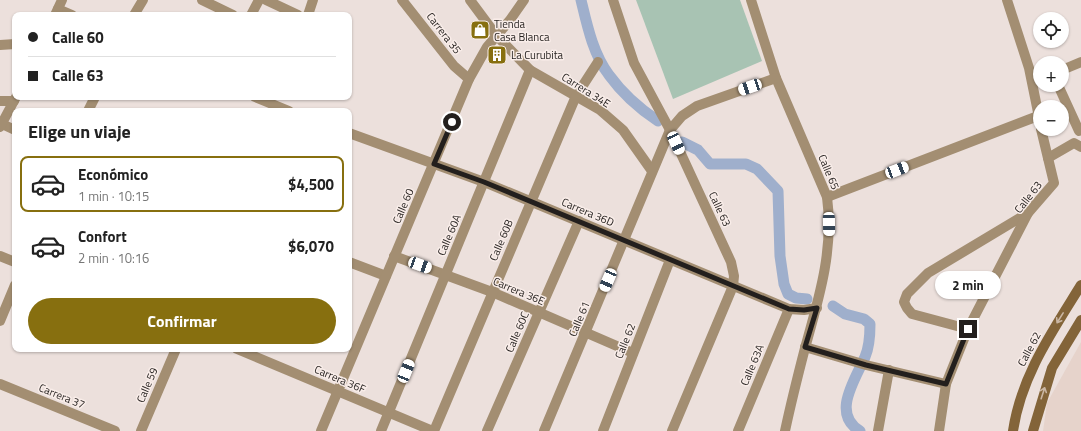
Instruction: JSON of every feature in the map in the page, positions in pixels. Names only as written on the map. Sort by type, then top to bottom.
[{"type":"main road","name":"Calle 62","points":[[1013,431],[1016,409],[1035,361],[1081,285]]},
{"type":"main road","points":[[1033,431],[1042,396],[1052,368],[1081,320]]},
{"type":"street","points":[[136,12],[143,0]]},
{"type":"street","points":[[202,0],[228,12]]},
{"type":"street","points":[[253,12],[259,0]]},
{"type":"street","points":[[266,0],[292,12]]},
{"type":"street","points":[[309,12],[313,0]]},
{"type":"street","name":"Carrera 35","points":[[402,0],[454,66],[469,79]]},
{"type":"street","name":"Carrera 34E","points":[[470,0],[496,35],[530,70],[600,110],[623,130],[652,171]]},
{"type":"street","name":"Calle 60","points":[[321,431],[477,62],[524,0]]},
{"type":"street","name":"Calle 63","points":[[613,0],[634,63],[670,130],[731,262],[733,286],[672,431]]},
{"type":"street","name":"Calle 65","points":[[751,0],[776,78],[827,197],[829,215],[828,246],[817,308],[805,347],[786,431]]},
{"type":"street","points":[[1008,0],[1029,68],[1035,100]]},
{"type":"street","points":[[0,45],[12,44]]},
{"type":"street","name":"Calle 60B","points":[[433,431],[576,96],[598,62]]},
{"type":"street","points":[[1069,67],[1081,62]]},
{"type":"street","name":"Calle 60A","points":[[381,431],[530,70]]},
{"type":"street","points":[[652,171],[670,130],[682,116],[697,106],[776,78]]},
{"type":"street","points":[[1061,92],[1079,131]]},
{"type":"street","points":[[0,101],[12,99]]},
{"type":"street","points":[[12,129],[1,125],[14,100]]},
{"type":"street","points":[[263,100],[276,105]]},
{"type":"street","points":[[827,197],[1033,122]]},
{"type":"street","name":"Carrera 36D","points":[[352,134],[484,182],[789,309],[804,310],[817,308]]},
{"type":"street","name":"Calle 63","points":[[939,431],[946,384],[968,329],[1028,213],[1054,183],[1043,136]]},
{"type":"street","points":[[1048,158],[1074,143],[1081,147]]},
{"type":"street","name":"Calle 61","points":[[544,431],[625,241],[652,171]]},
{"type":"street","points":[[968,329],[912,314],[904,302],[907,294],[928,273],[1028,213]]},
{"type":"street","name":"Calle 60C","points":[[487,431],[579,221]]},
{"type":"street","points":[[0,256],[12,261]]},
{"type":"street","name":"Carrera 36E","points":[[394,256],[492,292],[633,352]]},
{"type":"street","name":"Calle 62","points":[[603,431],[670,260]]},
{"type":"street","points":[[352,263],[386,276]]},
{"type":"street","points":[[0,321],[12,292]]},
{"type":"street","name":"Calle 63A","points":[[738,431],[789,309]]},
{"type":"street","points":[[805,347],[861,364],[946,384]]},
{"type":"street","name":"Calle 59","points":[[141,431],[175,352]]},
{"type":"street","name":"Carrera 36F","points":[[244,352],[433,431]]},
{"type":"street","points":[[878,431],[889,370]]},
{"type":"street","name":"Carrera 37","points":[[0,384],[115,431]]},
{"type":"shaded area","points":[[1081,342],[1081,431],[1043,431],[1047,403]]},
{"type":"green space","points":[[636,0],[740,0],[762,61],[673,99]]},
{"type":"waterway","points":[[581,0],[591,39],[603,67],[625,94],[658,121]]},
{"type":"waterway","points":[[682,142],[698,150],[710,164],[746,164],[757,169],[778,191],[780,256],[784,284],[788,294],[796,298],[807,299]]},
{"type":"waterway","points":[[833,306],[845,314],[864,319],[870,324],[869,341],[866,353],[851,386],[846,406],[847,416],[851,424],[860,431]]},
{"type":"place","name":"Tienda Casa Blanca","points":[[480,30]]},
{"type":"place","name":"La Curubita","points":[[497,55]]},
{"type":"route","points":[[452,122],[434,164],[484,182],[789,309],[804,310],[817,308],[805,347],[866,365],[946,384],[968,329]]}]
